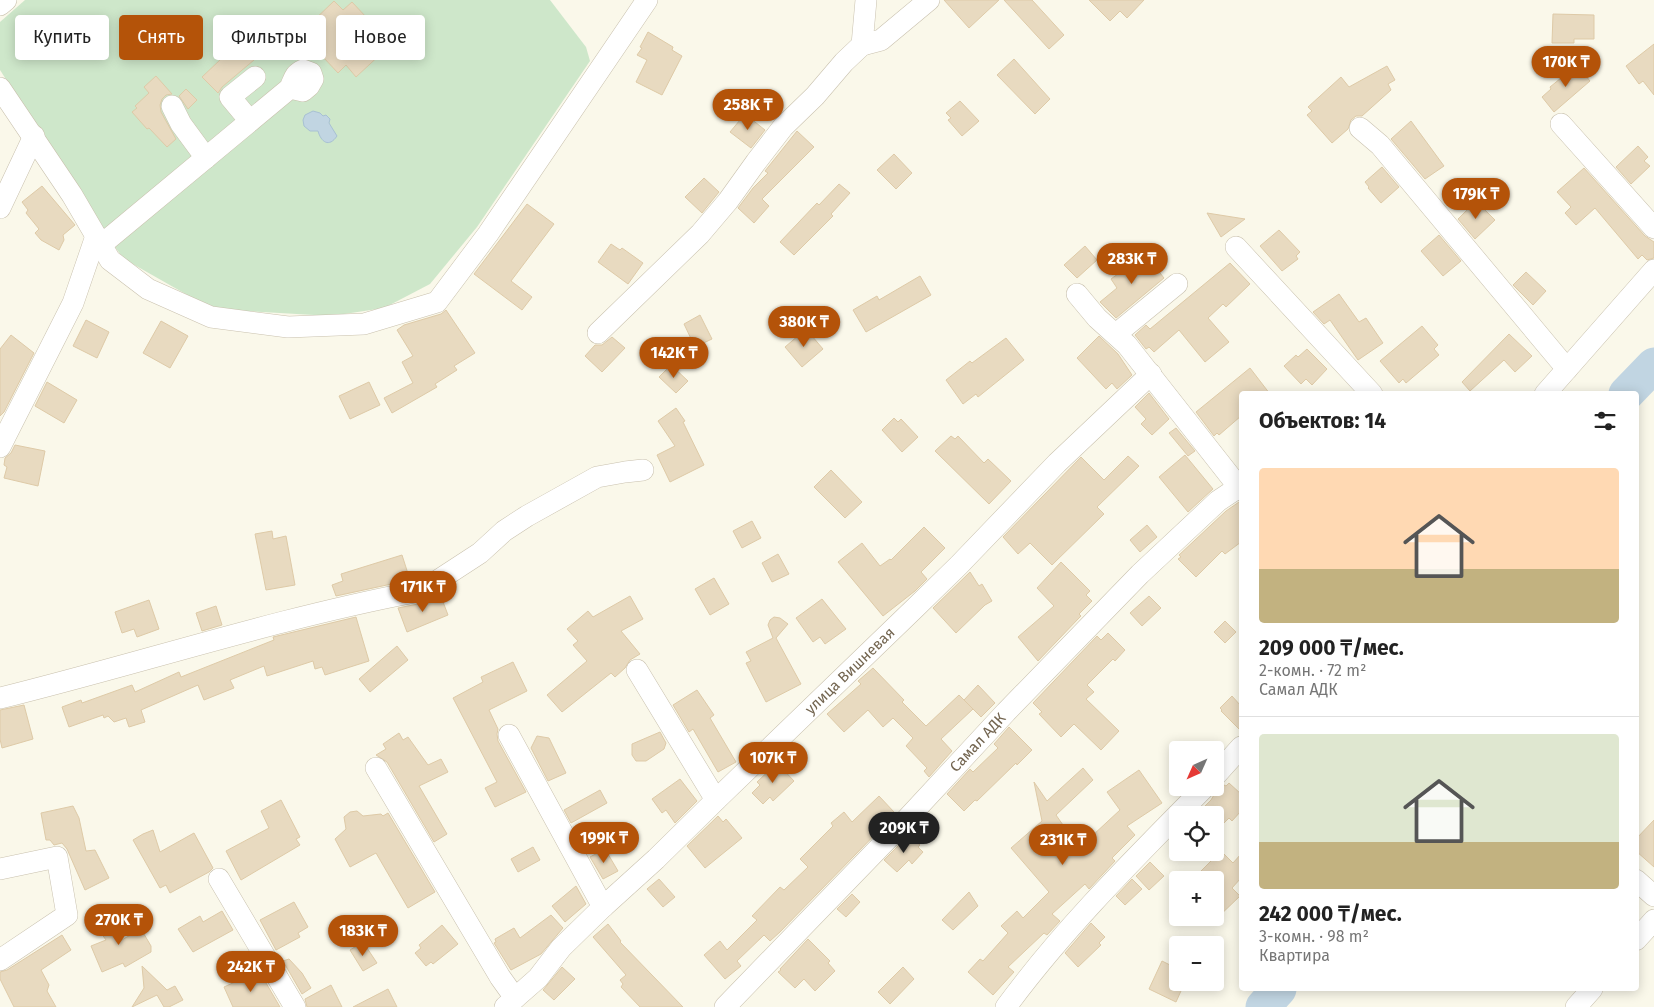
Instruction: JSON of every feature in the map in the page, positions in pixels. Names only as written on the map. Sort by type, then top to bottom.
[{"type":"street","points":[[0,5],[6,0]]},
{"type":"street","points":[[3,98],[34,136],[72,195],[110,260],[148,289],[211,317],[288,327],[364,324],[437,302],[488,234],[647,0]]},
{"type":"street","points":[[862,45],[866,0]]},
{"type":"street","points":[[598,333],[700,234],[728,201],[783,127],[815,96],[844,62],[862,45],[881,40],[929,0]]},
{"type":"street","points":[[250,121],[230,97],[255,77]]},
{"type":"street","points":[[0,447],[73,303],[99,241],[206,158],[290,88]]},
{"type":"street","points":[[172,106],[181,124],[206,158]]},
{"type":"street","points":[[1561,124],[1654,228]]},
{"type":"street","points":[[1360,128],[1380,145],[1567,369]]},
{"type":"street","points":[[0,208],[34,136]]},
{"type":"street","points":[[1236,247],[1369,391]]},
{"type":"street","points":[[1548,391],[1654,270]]},
{"type":"street","points":[[1116,334],[1177,284]]},
{"type":"street","points":[[1077,294],[1097,318],[1127,345],[1239,487]]},
{"type":"street","name":"улица Вишневая","points":[[510,1002],[538,978],[561,948],[656,859],[959,565],[1057,463],[1151,374]]},
{"type":"street","points":[[0,698],[106,671],[281,622],[414,592],[434,583],[480,552],[504,530],[598,477],[643,470]]},
{"type":"street","name":"Самал АДК","points":[[725,1007],[891,836],[1006,712],[1140,574],[1218,501],[1239,489]]},
{"type":"street","points":[[637,670],[716,800]]},
{"type":"street","points":[[509,735],[603,907]]},
{"type":"street","points":[[1224,766],[1239,749]]},
{"type":"street","points":[[376,768],[500,977],[510,1002]]},
{"type":"street","points":[[1006,1007],[1033,970],[1059,940],[1196,796]]},
{"type":"street","points":[[0,869],[57,857],[67,916],[0,960]]},
{"type":"street","points":[[219,879],[295,1007]]},
{"type":"street","points":[[1639,883],[1654,896]]},
{"type":"street","points":[[1639,937],[1654,920]]},
{"type":"street","points":[[1576,1007],[1590,991]]},
{"type":"green space","points":[[25,0],[550,0],[586,47],[590,61],[477,227],[430,284],[384,308],[331,316],[212,309],[124,259],[108,238],[0,70],[0,22]]},
{"type":"water","points":[[313,111],[323,116],[326,115],[330,119],[329,123],[337,136],[331,142],[323,141],[318,131],[310,131],[304,126],[303,120],[305,115]]},
{"type":"building","points":[[944,0],[999,0],[969,28]]},
{"type":"building","points":[[1004,0],[1032,0],[1064,35],[1049,49]]},
{"type":"building","points":[[1089,0],[1144,0],[1127,18],[1120,11],[1110,21]]},
{"type":"building","points":[[334,1],[343,10],[352,2],[364,15],[336,15],[336,60],[374,60],[356,77],[346,65],[338,73],[326,60],[326,15],[319,15]]},
{"type":"building","points":[[1553,14],[1594,15],[1594,39],[1574,39],[1574,43],[1552,43]]},
{"type":"building","points":[[648,32],[673,47],[672,50],[682,56],[662,95],[636,82],[647,60],[637,55]]},
{"type":"building","points":[[1654,44],[1654,95],[1643,81],[1639,84],[1626,66]]},
{"type":"building","points":[[1014,59],[1050,99],[1035,114],[997,75]]},
{"type":"building","points":[[220,60],[254,60],[222,87],[218,93],[202,77]]},
{"type":"building","points":[[1577,65],[1590,81],[1554,112],[1542,97],[1551,89],[1550,87]]},
{"type":"building","points":[[1387,66],[1395,80],[1388,84],[1391,90],[1362,116],[1356,116],[1351,120],[1348,129],[1332,143],[1307,115],[1312,111],[1308,107],[1341,77],[1349,87]]},
{"type":"building","points":[[156,76],[172,94],[166,95],[160,105],[161,112],[176,139],[167,147],[132,112],[137,108],[135,106],[149,93],[144,87]]},
{"type":"building","points":[[186,89],[197,100],[188,109],[179,96]]},
{"type":"building","points":[[960,101],[979,121],[962,136],[948,120],[951,118],[946,113]]},
{"type":"building","points":[[745,114],[765,130],[751,148],[730,132]]},
{"type":"building","points":[[1411,121],[1444,166],[1425,179],[1391,139]]},
{"type":"building","points":[[797,131],[814,147],[762,199],[769,206],[754,223],[738,208],[753,188],[768,173],[765,171]]},
{"type":"building","points":[[1638,146],[1648,157],[1644,161],[1650,166],[1631,184],[1616,167]]},
{"type":"building","points":[[894,154],[912,173],[896,189],[877,170]]},
{"type":"building","points":[[1382,167],[1399,187],[1381,203],[1365,182]]},
{"type":"building","points":[[1584,168],[1645,236],[1654,242],[1654,258],[1647,260],[1642,255],[1638,259],[1595,208],[1576,225],[1565,213],[1571,207],[1557,192]]},
{"type":"building","points":[[704,178],[719,192],[702,213],[685,197]]},
{"type":"building","points":[[839,184],[850,193],[831,214],[833,216],[794,255],[780,242],[817,203],[819,205]]},
{"type":"building","points":[[42,186],[75,225],[63,235],[64,240],[59,250],[41,240],[35,233],[39,229],[26,213],[28,210],[22,202]]},
{"type":"building","points":[[1476,201],[1495,220],[1475,239],[1458,219]]},
{"type":"building","points":[[527,204],[554,224],[511,281],[532,297],[522,310],[474,274]]},
{"type":"building","points":[[1207,213],[1245,219],[1221,237]]},
{"type":"building","points":[[1279,230],[1300,252],[1296,256],[1298,259],[1282,271],[1260,246]]},
{"type":"building","points":[[1439,235],[1461,261],[1443,276],[1421,251]]},
{"type":"building","points":[[611,244],[620,250],[622,248],[643,263],[628,284],[598,262]]},
{"type":"building","points":[[1085,246],[1097,260],[1077,278],[1064,265]]},
{"type":"building","points":[[1145,254],[1164,278],[1116,318],[1100,302],[1117,288],[1111,279]]},
{"type":"building","points":[[1230,263],[1250,284],[1226,307],[1223,304],[1208,318],[1229,342],[1205,362],[1179,330],[1154,352],[1149,347],[1146,349],[1135,335],[1146,325],[1150,329]]},
{"type":"building","points":[[1526,272],[1546,291],[1533,305],[1513,285]]},
{"type":"building","points":[[920,276],[931,295],[866,332],[853,310],[877,296],[879,300]]},
{"type":"building","points":[[1339,294],[1359,322],[1366,318],[1383,343],[1358,360],[1330,320],[1324,324],[1313,312]]},
{"type":"building","points":[[446,310],[475,353],[454,366],[457,370],[435,384],[437,387],[392,413],[384,398],[413,383],[402,362],[413,356],[397,330],[404,325],[441,314]]},
{"type":"building","points":[[700,315],[712,339],[695,347],[684,324]]},
{"type":"building","points":[[86,320],[109,332],[97,358],[73,346]]},
{"type":"building","points":[[161,321],[188,336],[170,368],[143,353]]},
{"type":"building","points":[[1422,326],[1438,345],[1434,349],[1439,355],[1406,383],[1403,379],[1399,383],[1380,361]]},
{"type":"building","points":[[806,329],[823,349],[802,367],[785,347]]},
{"type":"building","points":[[1509,334],[1532,356],[1515,372],[1504,360],[1470,391],[1462,382]]},
{"type":"building","points":[[11,335],[34,353],[4,412],[0,416],[0,349]]},
{"type":"building","points":[[1099,336],[1118,354],[1132,375],[1117,389],[1112,383],[1106,389],[1077,358]]},
{"type":"building","points":[[612,337],[625,348],[602,372],[585,356],[595,345],[602,345]]},
{"type":"building","points":[[1006,338],[1024,360],[978,397],[976,394],[963,404],[946,380],[970,361],[972,363]]},
{"type":"building","points":[[1307,349],[1327,369],[1312,385],[1306,379],[1301,384],[1284,366],[1296,355],[1298,357]]},
{"type":"building","points":[[671,365],[688,381],[676,393],[659,377]]},
{"type":"building","points":[[1250,368],[1268,391],[1239,391],[1239,418],[1219,435],[1217,433],[1214,436],[1196,412]]},
{"type":"building","points":[[47,382],[77,400],[64,423],[35,406]]},
{"type":"building","points":[[369,382],[380,405],[350,419],[339,396]]},
{"type":"building","points":[[1149,393],[1169,419],[1152,435],[1141,424],[1146,419],[1135,407]]},
{"type":"building","points":[[676,408],[685,421],[683,422],[704,465],[670,482],[657,455],[675,446],[658,421]]},
{"type":"building","points":[[894,418],[898,422],[901,419],[918,437],[902,452],[882,430]]},
{"type":"building","points":[[1176,428],[1195,451],[1188,456],[1169,433]]},
{"type":"building","points":[[951,436],[955,439],[958,436],[984,463],[988,459],[1011,481],[989,504],[935,451]]},
{"type":"building","points":[[15,445],[45,451],[38,486],[4,478],[7,467],[4,465],[5,458],[11,453]]},
{"type":"building","points":[[1185,455],[1213,489],[1188,512],[1159,477]]},
{"type":"building","points":[[1128,456],[1139,466],[1097,507],[1104,514],[1052,565],[1030,543],[1018,554],[1003,537],[1081,457],[1104,480]]},
{"type":"building","points":[[831,470],[862,502],[845,518],[814,487]]},
{"type":"building","points":[[1239,502],[1239,544],[1225,554],[1222,551],[1196,577],[1178,559],[1181,557],[1179,555],[1226,511]]},
{"type":"building","points":[[752,521],[761,538],[742,548],[733,531]]},
{"type":"building","points":[[1147,525],[1157,537],[1140,552],[1130,540]]},
{"type":"building","points":[[924,527],[945,548],[921,572],[927,579],[883,616],[838,562],[862,543],[880,566],[891,560]]},
{"type":"building","points":[[272,531],[273,539],[286,536],[295,585],[266,590],[255,534]]},
{"type":"building","points":[[778,554],[789,574],[772,582],[762,563]]},
{"type":"building","points":[[402,555],[410,580],[336,596],[332,585],[343,581],[341,574]]},
{"type":"building","points":[[1061,562],[1090,591],[1086,595],[1092,601],[1079,614],[1081,616],[1038,661],[1018,637],[1054,606],[1037,588]]},
{"type":"building","points":[[970,572],[979,586],[982,584],[992,601],[985,605],[956,633],[933,608]]},
{"type":"building","points":[[714,578],[729,604],[710,615],[695,589]]},
{"type":"building","points":[[440,594],[448,615],[407,632],[398,608],[418,604]]},
{"type":"building","points":[[630,596],[643,619],[621,631],[640,654],[630,660],[625,668],[615,677],[611,673],[562,712],[547,695],[587,661],[573,645],[578,641],[567,629],[588,611],[593,617]]},
{"type":"building","points":[[1149,596],[1161,608],[1142,626],[1130,613]]},
{"type":"building","points":[[822,599],[846,629],[825,644],[820,637],[813,642],[796,618]]},
{"type":"building","points":[[149,600],[159,629],[137,637],[134,629],[122,633],[115,612]]},
{"type":"building","points":[[216,606],[222,625],[202,631],[196,613]]},
{"type":"building","points":[[356,617],[369,661],[325,675],[322,667],[315,669],[313,661],[267,676],[264,666],[230,680],[234,688],[204,700],[198,685],[141,710],[145,722],[129,727],[126,718],[114,722],[108,716],[104,718],[103,715],[69,727],[62,707],[81,700],[82,703],[132,685],[135,692],[179,672],[181,677],[274,640],[273,637]]},
{"type":"building","points":[[774,617],[780,618],[788,624],[776,638],[801,684],[766,702],[746,663],[751,661],[746,652],[773,638],[768,625]]},
{"type":"building","points":[[1225,621],[1236,632],[1225,643],[1214,632]]},
{"type":"building","points":[[1108,633],[1125,650],[1115,661],[1113,659],[1087,685],[1094,692],[1086,699],[1119,731],[1101,750],[1074,724],[1061,737],[1039,714],[1042,712],[1033,703],[1097,636],[1101,640]]},
{"type":"building","points":[[397,646],[408,660],[370,692],[359,679]]},
{"type":"building","points":[[513,662],[527,691],[489,710],[498,729],[498,741],[526,792],[495,807],[485,788],[497,782],[453,698],[483,682],[481,677]]},
{"type":"building","points":[[873,668],[904,700],[902,702],[926,726],[959,695],[973,709],[941,739],[952,751],[929,777],[924,771],[927,768],[906,746],[913,738],[893,718],[883,727],[868,710],[844,732],[827,714],[861,684],[858,681]]},
{"type":"building","points":[[978,685],[995,703],[981,717],[964,700]]},
{"type":"building","points":[[697,690],[714,715],[710,718],[736,762],[718,772],[693,729],[689,732],[673,705]]},
{"type":"building","points":[[1232,696],[1239,704],[1239,729],[1221,711],[1220,708]]},
{"type":"building","points":[[24,705],[33,739],[2,748],[0,739],[0,710]]},
{"type":"building","points":[[1009,727],[1032,750],[964,811],[947,794],[970,769],[973,772],[998,748],[994,744]]},
{"type":"building","points":[[660,732],[666,743],[664,749],[646,761],[636,761],[632,755],[632,744]]},
{"type":"building","points":[[399,733],[403,740],[408,737],[428,765],[441,759],[448,772],[419,786],[447,834],[434,842],[387,762],[376,755],[386,749],[383,744]]},
{"type":"building","points":[[537,736],[549,738],[566,773],[548,781],[531,748]]},
{"type":"building","points":[[777,763],[794,781],[773,801],[770,797],[763,804],[752,793],[760,785],[757,782]]},
{"type":"building","points":[[1083,768],[1093,780],[1056,815],[1079,848],[1120,810],[1107,792],[1139,770],[1162,803],[1127,826],[1135,835],[1112,858],[1115,861],[1089,889],[1085,884],[1052,914],[1060,921],[1047,935],[1044,933],[1008,967],[1014,972],[993,995],[968,972],[980,959],[983,961],[1008,933],[1001,926],[1017,911],[1023,918],[1049,892],[1011,848],[1042,821],[1034,782],[1047,801]]},
{"type":"building","points":[[680,779],[697,801],[675,823],[666,810],[662,813],[652,799]]},
{"type":"building","points":[[1229,783],[1239,792],[1239,813],[1232,821],[1229,818],[1224,823],[1224,806],[1205,806],[1213,796],[1224,796],[1224,785],[1226,786]]},
{"type":"building","points":[[600,790],[607,803],[571,823],[564,810]]},
{"type":"building","points":[[879,796],[894,812],[890,815],[892,817],[780,932],[770,941],[764,935],[737,961],[741,966],[725,979],[704,955],[720,941],[727,950],[757,920],[752,916],[780,887],[784,890],[808,867],[800,859],[833,826],[831,823],[844,812],[852,822]]},
{"type":"building","points":[[281,800],[300,837],[296,839],[300,845],[241,880],[226,851],[269,828],[261,811]]},
{"type":"building","points":[[73,806],[79,818],[86,851],[95,850],[109,878],[85,890],[67,849],[62,843],[54,845],[50,840],[46,840],[41,813]]},
{"type":"building","points":[[357,811],[363,816],[381,814],[383,816],[388,813],[435,892],[408,908],[376,853],[350,867],[335,839],[346,829],[344,817],[350,812]]},
{"type":"building","points":[[718,816],[723,822],[726,819],[742,838],[705,868],[687,846]]},
{"type":"building","points":[[1654,820],[1654,867],[1639,854],[1639,836]]},
{"type":"building","points":[[153,830],[160,852],[194,833],[213,868],[170,893],[166,885],[160,888],[133,840]]},
{"type":"building","points":[[909,835],[920,845],[918,847],[923,852],[912,864],[909,860],[897,872],[884,860]]},
{"type":"building","points":[[533,847],[540,860],[518,872],[511,859]]},
{"type":"building","points":[[605,849],[618,871],[603,879],[590,857]]},
{"type":"building","points":[[1224,854],[1233,863],[1239,856],[1239,880],[1232,888],[1239,897],[1224,911],[1224,871],[1201,871],[1211,861],[1224,861]]},
{"type":"building","points":[[1150,862],[1164,876],[1149,890],[1136,876]]},
{"type":"building","points":[[659,879],[675,897],[663,907],[647,889]]},
{"type":"building","points":[[1132,879],[1142,889],[1125,905],[1116,896]]},
{"type":"building","points":[[576,886],[586,904],[565,922],[552,906]]},
{"type":"building","points":[[969,892],[978,906],[953,930],[942,920]]},
{"type":"building","points":[[852,894],[860,902],[846,917],[837,909]]},
{"type":"building","points":[[294,902],[308,927],[298,933],[300,937],[276,950],[260,920]]},
{"type":"building","points":[[222,911],[233,930],[193,952],[178,929],[200,916],[203,922]]},
{"type":"building","points":[[108,913],[120,941],[141,929],[151,946],[151,952],[125,967],[123,963],[102,972],[91,946],[106,940],[94,923]]},
{"type":"building","points":[[551,915],[563,928],[541,954],[511,970],[494,943],[496,942],[495,939],[514,928],[520,938]]},
{"type":"building","points":[[1091,923],[1105,937],[1099,943],[1101,945],[1078,967],[1065,953]]},
{"type":"building","points":[[608,924],[620,942],[683,1007],[640,1007],[621,987],[623,984],[620,980],[626,975],[593,937]]},
{"type":"building","points":[[442,925],[458,944],[433,964],[431,962],[426,966],[415,953],[421,948],[419,945]]},
{"type":"building","points":[[62,935],[71,950],[41,970],[49,985],[47,991],[56,1007],[14,1007],[0,979],[0,972],[7,970]]},
{"type":"building","points":[[808,939],[830,961],[828,963],[835,971],[815,991],[804,979],[795,988],[778,972]]},
{"type":"building","points":[[363,942],[377,963],[363,971],[350,950]]},
{"type":"building","points":[[289,959],[302,973],[311,988],[302,994],[283,961]]},
{"type":"building","points":[[1162,961],[1169,964],[1169,991],[1181,991],[1176,1002],[1149,989]]},
{"type":"building","points":[[142,966],[167,990],[175,986],[183,1000],[169,1007],[164,1007],[157,995],[132,1007],[144,988]]},
{"type":"building","points":[[562,967],[575,979],[554,1000],[543,990]]},
{"type":"building","points":[[903,967],[914,979],[890,1004],[878,992]]},
{"type":"building","points":[[259,971],[280,1007],[233,1007],[224,987]]},
{"type":"building","points":[[331,985],[342,1007],[307,1007],[305,999]]},
{"type":"building","points":[[388,989],[397,1007],[353,1007]]},
{"type":"waterway","points":[[1629,391],[1654,365]]},
{"type":"waterway","points":[[1263,1007],[1277,991]]}]
